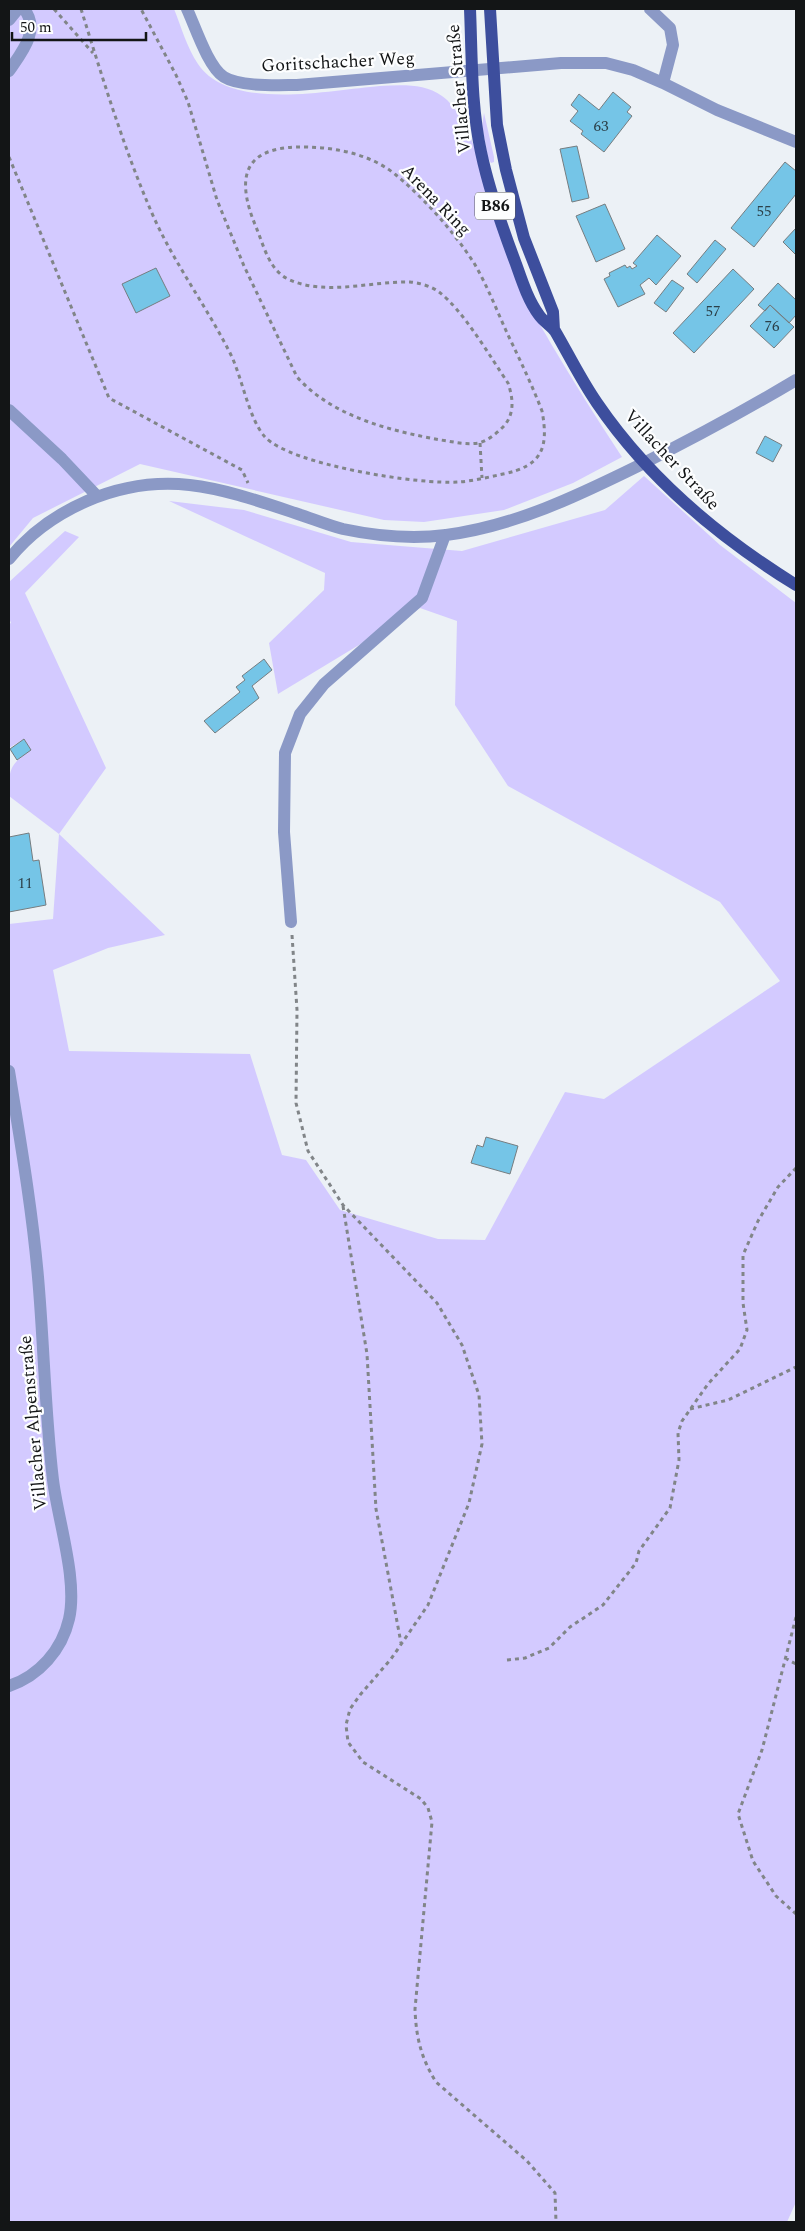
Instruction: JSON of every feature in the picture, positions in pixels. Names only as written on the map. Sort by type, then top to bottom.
[{"type":"main road","name":"Villacher Straße","points":[[470,9],[480,150],[496,208],[529,297],[539,316],[554,330],[575,369],[598,405],[658,476],[706,522],[764,565],[796,585]]},
{"type":"main road","name":"Villacher Straße","points":[[490,9],[492,69],[497,125],[514,205],[535,269],[553,312],[554,330]]},
{"type":"street","points":[[9,20],[18,9]]},
{"type":"street","points":[[9,71],[30,35],[30,18],[24,9]]},
{"type":"street","name":"Goritschacher Weg","points":[[188,9],[208,57],[224,77],[254,85],[297,85],[560,63],[606,64],[633,70],[717,110],[796,142]]},
{"type":"street","points":[[650,9],[670,28],[673,45],[663,83]]},
{"type":"street","points":[[9,558],[21,544],[65,510],[97,496],[127,487],[160,483],[186,484],[222,490],[342,529],[396,536],[445,535],[530,516],[593,488],[723,424],[796,380]]},
{"type":"street","points":[[9,410],[62,458],[97,496]]},
{"type":"street","points":[[292,922],[284,832],[285,752],[300,714],[324,684],[422,598],[445,535]]},
{"type":"street","name":"Villacher Alpenstraße","points":[[9,1071],[38,1276],[53,1481],[71,1598],[69,1618],[58,1648],[47,1661],[24,1681],[9,1686]]},
{"type":"path","name":"Arena Ring","points":[[54,9],[96,56]]},
{"type":"path","name":"Arena Ring","points":[[81,9],[151,212],[231,354],[258,426],[265,437],[275,445],[299,454],[386,476],[440,482],[461,482],[521,470],[535,462],[544,444],[546,430],[536,394],[475,265],[464,249],[418,196],[395,174],[367,158],[327,148],[290,146],[276,148],[258,155],[248,169],[246,197],[271,263],[282,276],[298,283],[319,286],[400,282],[419,283],[437,291],[455,308],[498,368],[512,393],[512,410],[509,420],[490,438],[480,442]]},
{"type":"path","points":[[141,9],[188,102],[217,200],[248,274],[297,377],[304,386],[329,403],[369,422],[421,436],[467,444],[480,442],[482,478]]},
{"type":"path","points":[[9,156],[109,398],[242,470],[258,501]]},
{"type":"path","points":[[292,922],[297,1010],[296,1102],[308,1151],[342,1205],[436,1303],[462,1345],[479,1395],[482,1444],[469,1503],[428,1605],[391,1659],[350,1709],[346,1725],[348,1742],[355,1754],[363,1762],[421,1799],[428,1808],[432,1822],[415,2009],[416,2030],[420,2050],[436,2082],[527,2162],[555,2193],[556,2222]]},
{"type":"path","points":[[507,1660],[525,1658],[550,1648],[570,1627],[603,1605],[636,1563],[639,1551],[670,1508],[679,1460],[678,1433],[690,1409],[740,1349],[747,1330],[743,1303],[743,1255],[758,1221],[778,1187],[796,1168]]},
{"type":"path","points":[[342,1205],[367,1354],[376,1510],[402,1643]]},
{"type":"path","points":[[690,1409],[728,1400],[796,1367]]},
{"type":"path","points":[[796,1617],[762,1750],[738,1814],[752,1861],[776,1896],[796,1914]]},
{"type":"path","points":[[785,1658],[796,1664]]},
{"type":"shaded area","points":[[9,9],[174,9],[187,44],[198,64],[213,79],[233,88],[256,93],[309,93],[404,85],[428,89],[442,96],[455,110],[468,131],[489,188],[516,276],[527,302],[567,371],[622,457],[573,483],[504,510],[424,522],[384,520],[140,464],[33,518],[9,547]]},
{"type":"shaded area","points":[[484,113],[494,157],[494,162],[491,163],[488,158],[482,126]]},
{"type":"shaded area","points":[[644,476],[720,545],[796,603],[796,2202],[787,2222],[9,2222],[9,924],[53,919],[59,834],[165,935],[108,948],[53,970],[69,1051],[250,1054],[282,1155],[306,1160],[340,1210],[438,1239],[485,1240],[565,1092],[604,1099],[780,981],[720,902],[508,786],[455,705],[457,621],[420,608],[278,694],[269,643],[324,590],[325,573],[169,501],[244,510],[351,542],[462,551],[605,510]]},
{"type":"shaded area","points":[[65,531],[79,537],[25,593],[106,768],[59,834],[9,796],[9,780],[12,768],[18,760],[31,750],[24,739],[9,748],[9,624],[11,623],[9,618],[9,582]]},
{"type":"building","points":[[613,92],[631,107],[627,112],[632,116],[604,152],[581,134],[583,131],[570,121],[578,111],[571,105],[579,94],[599,110]]},
{"type":"building","points":[[577,146],[589,198],[572,202],[560,149]]},
{"type":"building","points":[[785,162],[796,171],[796,194],[754,247],[731,228]]},
{"type":"building","points":[[605,204],[625,249],[596,262],[576,216]]},
{"type":"building","points":[[796,228],[796,252],[795,254],[783,242]]},
{"type":"building","points":[[657,235],[681,256],[656,285],[649,278],[640,285],[645,294],[618,307],[604,279],[610,276],[609,273],[625,265],[627,268],[630,266],[632,269],[637,266],[633,263]]},
{"type":"building","points":[[715,240],[726,249],[697,283],[687,274]]},
{"type":"building","points":[[156,268],[170,296],[136,313],[122,284]]},
{"type":"building","points":[[733,269],[754,289],[694,353],[673,333]]},
{"type":"building","points":[[672,280],[684,288],[666,312],[654,303]]},
{"type":"building","points":[[778,283],[796,300],[796,315],[789,323],[770,305],[765,311],[758,305]]},
{"type":"building","points":[[770,305],[794,327],[774,348],[750,326]]},
{"type":"building","points":[[765,436],[782,445],[773,462],[756,453]]},
{"type":"building","points":[[264,659],[272,670],[252,686],[259,698],[215,733],[204,721],[240,692],[236,687],[245,680],[242,676]]},
{"type":"building","points":[[24,739],[31,750],[17,760],[10,749]]},
{"type":"building","points":[[29,833],[33,861],[39,860],[46,905],[9,912],[9,837]]},
{"type":"building","points":[[486,1137],[518,1146],[510,1174],[471,1163],[477,1145],[483,1147]]}]
